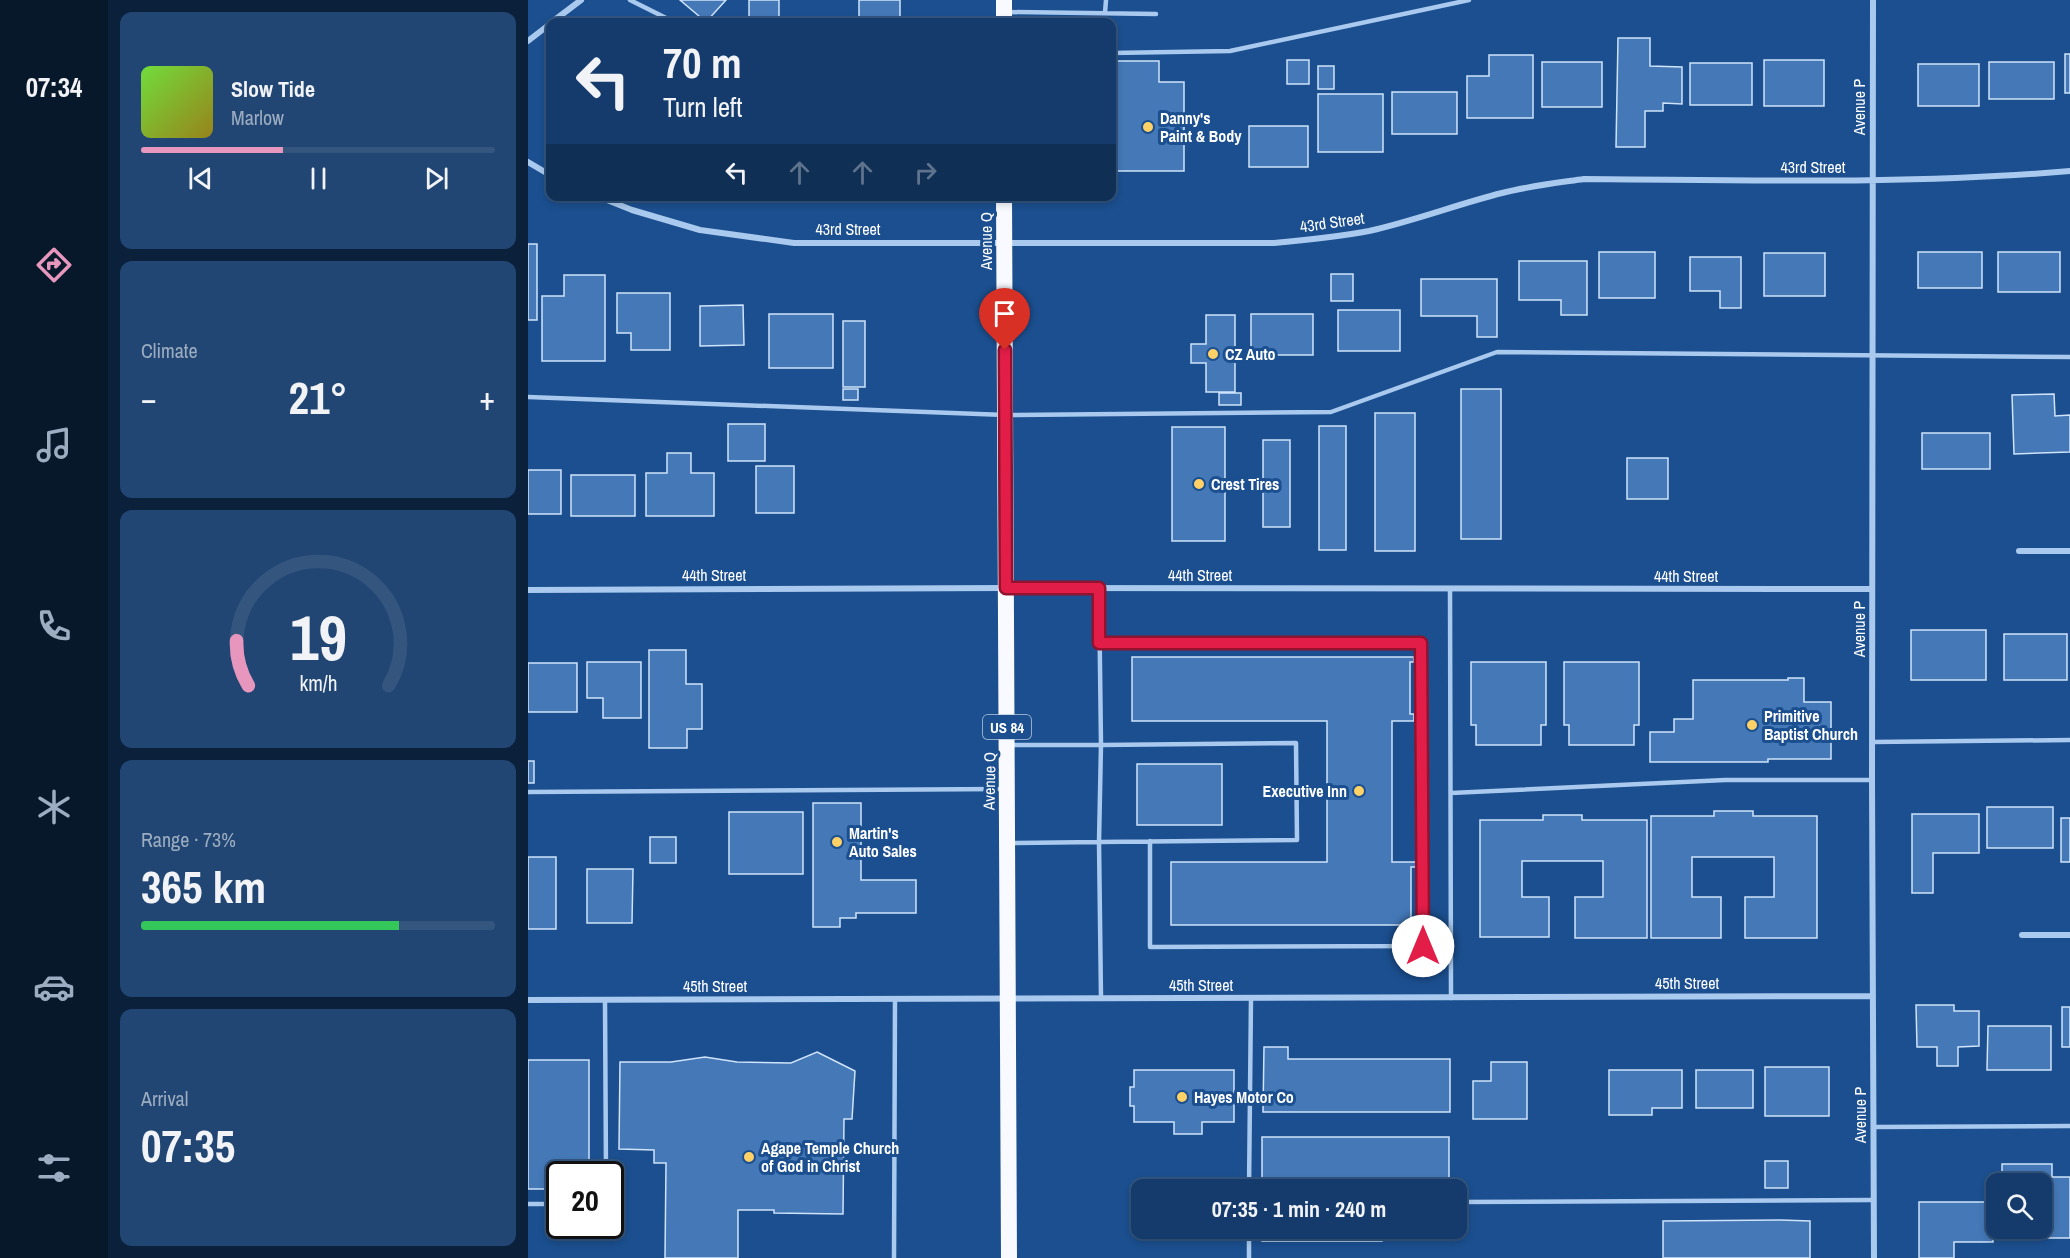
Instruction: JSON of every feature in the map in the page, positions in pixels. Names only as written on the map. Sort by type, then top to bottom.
[{"type":"highway","name":"Avenue Q","points":[[1004,201],[1009,1258]]},
{"type":"street","points":[[558,18],[581,0]]},
{"type":"street","name":"Avenue P","points":[[1873,0],[1874,1258]]},
{"type":"street","points":[[528,41],[546,27]]},
{"type":"street","points":[[528,162],[546,173]]},
{"type":"street","name":"43rd Street","points":[[610,201],[700,230],[794,243],[1274,243],[1369,231],[1501,193],[1584,179],[1872,180],[1982,178],[2070,171]]},
{"type":"street","points":[[2019,551],[2070,551]]},
{"type":"street","name":"44th Street","points":[[528,590],[1099,588],[1872,590]]},
{"type":"street","points":[[2022,935],[2070,935]]},
{"type":"street","name":"45th Street","points":[[528,1000],[1873,996]]},
{"type":"lane","points":[[630,0],[666,18]]},
{"type":"lane","points":[[1105,13],[1106,0]]},
{"type":"lane","points":[[1116,53],[1230,51],[1469,0]]},
{"type":"lane","points":[[1004,12],[1156,14]]},
{"type":"lane","points":[[528,397],[1005,415],[1330,412],[1497,352],[2070,357]]},
{"type":"lane","points":[[1099,588],[1101,998]]},
{"type":"lane","points":[[1450,590],[1451,998]]},
{"type":"lane","points":[[1099,643],[1421,643],[1423,946],[1150,947],[1150,841]]},
{"type":"lane","points":[[1872,742],[2070,740]]},
{"type":"lane","points":[[1007,745],[1296,744],[1297,840],[1007,843]]},
{"type":"lane","points":[[1451,793],[1725,780],[1872,780]]},
{"type":"lane","points":[[528,792],[1006,789]]},
{"type":"lane","points":[[1249,1179],[1251,998]]},
{"type":"lane","points":[[894,1258],[895,999]]},
{"type":"lane","points":[[605,1000],[606,1161]]},
{"type":"lane","points":[[1874,1127],[2070,1126]]},
{"type":"lane","points":[[1467,1202],[1874,1200]]},
{"type":"lane","points":[[528,1204],[546,1204]]},
{"type":"lane","points":[[1249,1239],[1249,1258]]},
{"type":"building","points":[[680,0],[726,0],[710,18],[701,18]]},
{"type":"building","points":[[749,0],[779,0],[779,18],[749,18]]},
{"type":"building","points":[[859,0],[900,0],[900,18],[859,18]]},
{"type":"building","points":[[1618,38],[1650,38],[1650,66],[1682,67],[1682,104],[1663,103],[1663,111],[1645,111],[1645,147],[1616,147]]},
{"type":"building","points":[[2065,54],[2070,54],[2070,93],[2065,93]]},
{"type":"building","points":[[1489,55],[1533,55],[1533,118],[1467,118],[1467,76],[1489,76]]},
{"type":"building","points":[[1287,60],[1309,60],[1309,84],[1287,84]]},
{"type":"building","points":[[1764,60],[1824,60],[1824,106],[1764,106]]},
{"type":"building","name":"Danny's Paint & Body","points":[[1116,61],[1159,61],[1159,82],[1184,82],[1184,171],[1116,171]]},
{"type":"building","points":[[1542,62],[1602,62],[1602,107],[1542,107]]},
{"type":"building","points":[[1989,62],[2054,62],[2054,99],[1989,99]]},
{"type":"building","points":[[1690,63],[1752,63],[1752,105],[1690,105]]},
{"type":"building","points":[[1918,64],[1979,64],[1979,106],[1918,106]]},
{"type":"building","points":[[1318,66],[1334,66],[1334,89],[1318,89]]},
{"type":"building","points":[[1392,92],[1457,92],[1457,134],[1392,134]]},
{"type":"building","points":[[1318,94],[1383,94],[1383,152],[1318,152]]},
{"type":"building","points":[[1249,126],[1308,126],[1308,167],[1249,167]]},
{"type":"building","points":[[528,244],[537,244],[537,320],[528,320]]},
{"type":"building","points":[[1599,252],[1655,252],[1655,298],[1599,298]]},
{"type":"building","points":[[1918,252],[1982,252],[1982,288],[1918,288]]},
{"type":"building","points":[[1998,252],[2060,252],[2060,292],[1998,292]]},
{"type":"building","points":[[1764,253],[1825,253],[1825,296],[1764,296]]},
{"type":"building","points":[[1690,257],[1741,257],[1741,308],[1720,308],[1720,291],[1690,291]]},
{"type":"building","points":[[1519,261],[1587,261],[1587,315],[1561,315],[1561,300],[1519,300]]},
{"type":"building","points":[[1331,274],[1353,274],[1353,301],[1331,301]]},
{"type":"building","points":[[564,275],[605,275],[605,361],[542,361],[542,296],[564,296]]},
{"type":"building","points":[[1421,279],[1497,279],[1497,337],[1477,337],[1477,316],[1421,316]]},
{"type":"building","points":[[617,293],[670,293],[670,350],[631,350],[631,333],[617,333]]},
{"type":"building","points":[[743,305],[744,345],[700,346],[700,306]]},
{"type":"building","points":[[1338,310],[1400,310],[1400,351],[1338,351]]},
{"type":"building","points":[[769,314],[833,314],[833,368],[769,368]]},
{"type":"building","points":[[1251,314],[1313,314],[1313,355],[1251,355]]},
{"type":"building","name":"CZ Auto","points":[[1206,315],[1235,315],[1235,392],[1206,392],[1206,363],[1191,363],[1191,344],[1206,344]]},
{"type":"building","points":[[843,321],[865,321],[865,387],[843,387]]},
{"type":"building","points":[[843,389],[858,389],[858,400],[843,400]]},
{"type":"building","points":[[1461,389],[1501,389],[1501,539],[1461,539]]},
{"type":"building","points":[[1219,393],[1241,393],[1241,405],[1219,405]]},
{"type":"building","points":[[2054,394],[2055,416],[2070,415],[2070,452],[2014,454],[2012,395]]},
{"type":"building","points":[[1375,413],[1415,413],[1415,551],[1375,551]]},
{"type":"building","points":[[728,424],[765,424],[765,461],[728,461]]},
{"type":"building","points":[[1319,426],[1346,426],[1346,550],[1319,550]]},
{"type":"building","name":"Crest Tires","points":[[1172,427],[1225,427],[1225,541],[1172,541]]},
{"type":"building","points":[[1922,433],[1990,433],[1990,469],[1922,469]]},
{"type":"building","points":[[1263,440],[1290,440],[1290,527],[1263,527]]},
{"type":"building","points":[[667,453],[691,453],[691,473],[714,473],[714,516],[646,516],[646,473],[667,473]]},
{"type":"building","points":[[1627,458],[1668,458],[1668,499],[1627,499]]},
{"type":"building","points":[[756,466],[794,466],[794,513],[756,513]]},
{"type":"building","points":[[528,470],[561,470],[561,514],[528,514]]},
{"type":"building","points":[[571,475],[635,475],[635,516],[571,516]]},
{"type":"building","points":[[1911,630],[1986,630],[1986,680],[1911,680]]},
{"type":"building","points":[[2004,634],[2067,634],[2067,680],[2004,680]]},
{"type":"building","points":[[649,650],[686,650],[686,684],[702,684],[702,729],[687,729],[687,748],[649,748]]},
{"type":"building","name":"Executive Inn","points":[[1132,657],[1414,657],[1414,662],[1410,662],[1410,714],[1414,714],[1414,721],[1392,721],[1392,862],[1416,862],[1416,867],[1411,867],[1411,920],[1414,920],[1414,925],[1171,925],[1171,862],[1327,862],[1327,721],[1132,721]]},
{"type":"building","points":[[587,662],[641,662],[641,718],[603,718],[603,698],[587,698]]},
{"type":"building","points":[[1471,662],[1546,662],[1546,725],[1541,725],[1541,745],[1476,745],[1476,725],[1471,725]]},
{"type":"building","points":[[1564,662],[1639,662],[1639,725],[1634,725],[1634,745],[1569,745],[1569,725],[1564,725]]},
{"type":"building","points":[[528,663],[577,663],[577,712],[528,712]]},
{"type":"building","name":"Primitive Baptist Church","points":[[1788,678],[1804,678],[1804,702],[1831,702],[1831,759],[1768,759],[1768,762],[1650,762],[1650,732],[1674,732],[1674,719],[1693,719],[1693,680],[1788,680]]},
{"type":"building","points":[[528,761],[534,761],[534,783],[528,783]]},
{"type":"building","name":"Executive Inn","points":[[1137,764],[1222,764],[1222,825],[1137,825]]},
{"type":"building","name":"Martin's Auto Sales","points":[[813,803],[861,803],[861,880],[916,880],[916,913],[856,913],[856,918],[840,918],[840,927],[813,927]]},
{"type":"building","points":[[1987,807],[2053,807],[2053,848],[1987,848]]},
{"type":"building","points":[[1714,811],[1753,811],[1753,816],[1817,816],[1817,938],[1745,938],[1745,897],[1774,897],[1774,857],[1692,857],[1692,897],[1721,897],[1721,938],[1651,938],[1651,816],[1714,816]]},
{"type":"building","points":[[729,812],[803,812],[803,874],[729,874]]},
{"type":"building","points":[[1912,814],[1979,814],[1979,853],[1933,853],[1933,893],[1912,893]]},
{"type":"building","points":[[1543,815],[1582,815],[1582,820],[1647,820],[1647,938],[1575,938],[1575,897],[1603,897],[1603,861],[1522,861],[1522,897],[1549,897],[1549,937],[1480,937],[1480,820],[1543,820]]},
{"type":"building","points":[[2061,818],[2070,818],[2070,862],[2061,862]]},
{"type":"building","points":[[650,837],[676,837],[676,863],[650,863]]},
{"type":"building","points":[[528,857],[556,857],[556,929],[528,929]]},
{"type":"building","points":[[587,869],[633,869],[632,923],[587,923]]},
{"type":"building","points":[[1916,1005],[1954,1005],[1954,1011],[1979,1011],[1979,1046],[1958,1047],[1958,1066],[1937,1066],[1937,1047],[1917,1047]]},
{"type":"building","points":[[2062,1007],[2070,1007],[2070,1047],[2062,1047]]},
{"type":"building","points":[[1988,1026],[2051,1026],[2051,1070],[1987,1070]]},
{"type":"building","points":[[1264,1047],[1288,1047],[1288,1059],[1450,1059],[1450,1112],[1263,1112]]},
{"type":"building","name":"Agape Temple Church of God in Christ","points":[[817,1052],[855,1071],[852,1119],[844,1119],[843,1214],[738,1210],[738,1258],[665,1258],[666,1163],[654,1163],[654,1150],[619,1149],[620,1062],[671,1062],[705,1057],[737,1062],[791,1063]]},
{"type":"building","points":[[528,1060],[589,1060],[589,1161],[546,1161],[546,1189],[528,1189]]},
{"type":"building","points":[[1491,1062],[1527,1062],[1527,1119],[1473,1119],[1473,1081],[1491,1081]]},
{"type":"building","points":[[1765,1067],[1829,1067],[1829,1116],[1765,1116]]},
{"type":"building","name":"Hayes Motor Co","points":[[1134,1070],[1234,1070],[1234,1122],[1202,1122],[1202,1134],[1174,1134],[1174,1122],[1134,1122],[1134,1106],[1130,1106],[1130,1087],[1134,1087]]},
{"type":"building","points":[[1609,1070],[1682,1070],[1682,1108],[1652,1108],[1652,1115],[1609,1115]]},
{"type":"building","points":[[1696,1070],[1753,1070],[1753,1108],[1696,1108]]},
{"type":"building","points":[[1262,1137],[1449,1137],[1449,1179],[1262,1179]]},
{"type":"building","points":[[1765,1161],[1788,1161],[1788,1188],[1765,1188]]},
{"type":"building","points":[[2002,1164],[2052,1164],[2052,1173],[2002,1173]]},
{"type":"building","points":[[2052,1177],[2070,1177],[2070,1238],[2052,1238]]},
{"type":"building","points":[[1919,1202],[1986,1202],[1986,1239],[1993,1239],[1993,1242],[1954,1242],[1954,1258],[1919,1258]]},
{"type":"building","points":[[1663,1221],[1810,1221],[1810,1258],[1663,1258]]},
{"type":"building","points":[[1260,1239],[1382,1239],[1382,1241],[1262,1241]]},
{"type":"place","name":"Danny's Paint & Body","points":[[1148,127]]},
{"type":"place","name":"CZ Auto","points":[[1213,354]]},
{"type":"place","name":"Crest Tires","points":[[1199,484]]},
{"type":"place","name":"Primitive Baptist Church","points":[[1752,725]]},
{"type":"place","name":"Executive Inn","points":[[1359,791]]},
{"type":"place","name":"Martin's Auto Sales","points":[[837,842]]},
{"type":"place","name":"Hayes Motor Co","points":[[1182,1097]]},
{"type":"place","name":"Agape Temple Church of God in Christ","points":[[749,1157]]},
{"type":"route","points":[[1005,350],[1006,588],[1099,588],[1099,643],[1421,643],[1423,946]]}]
